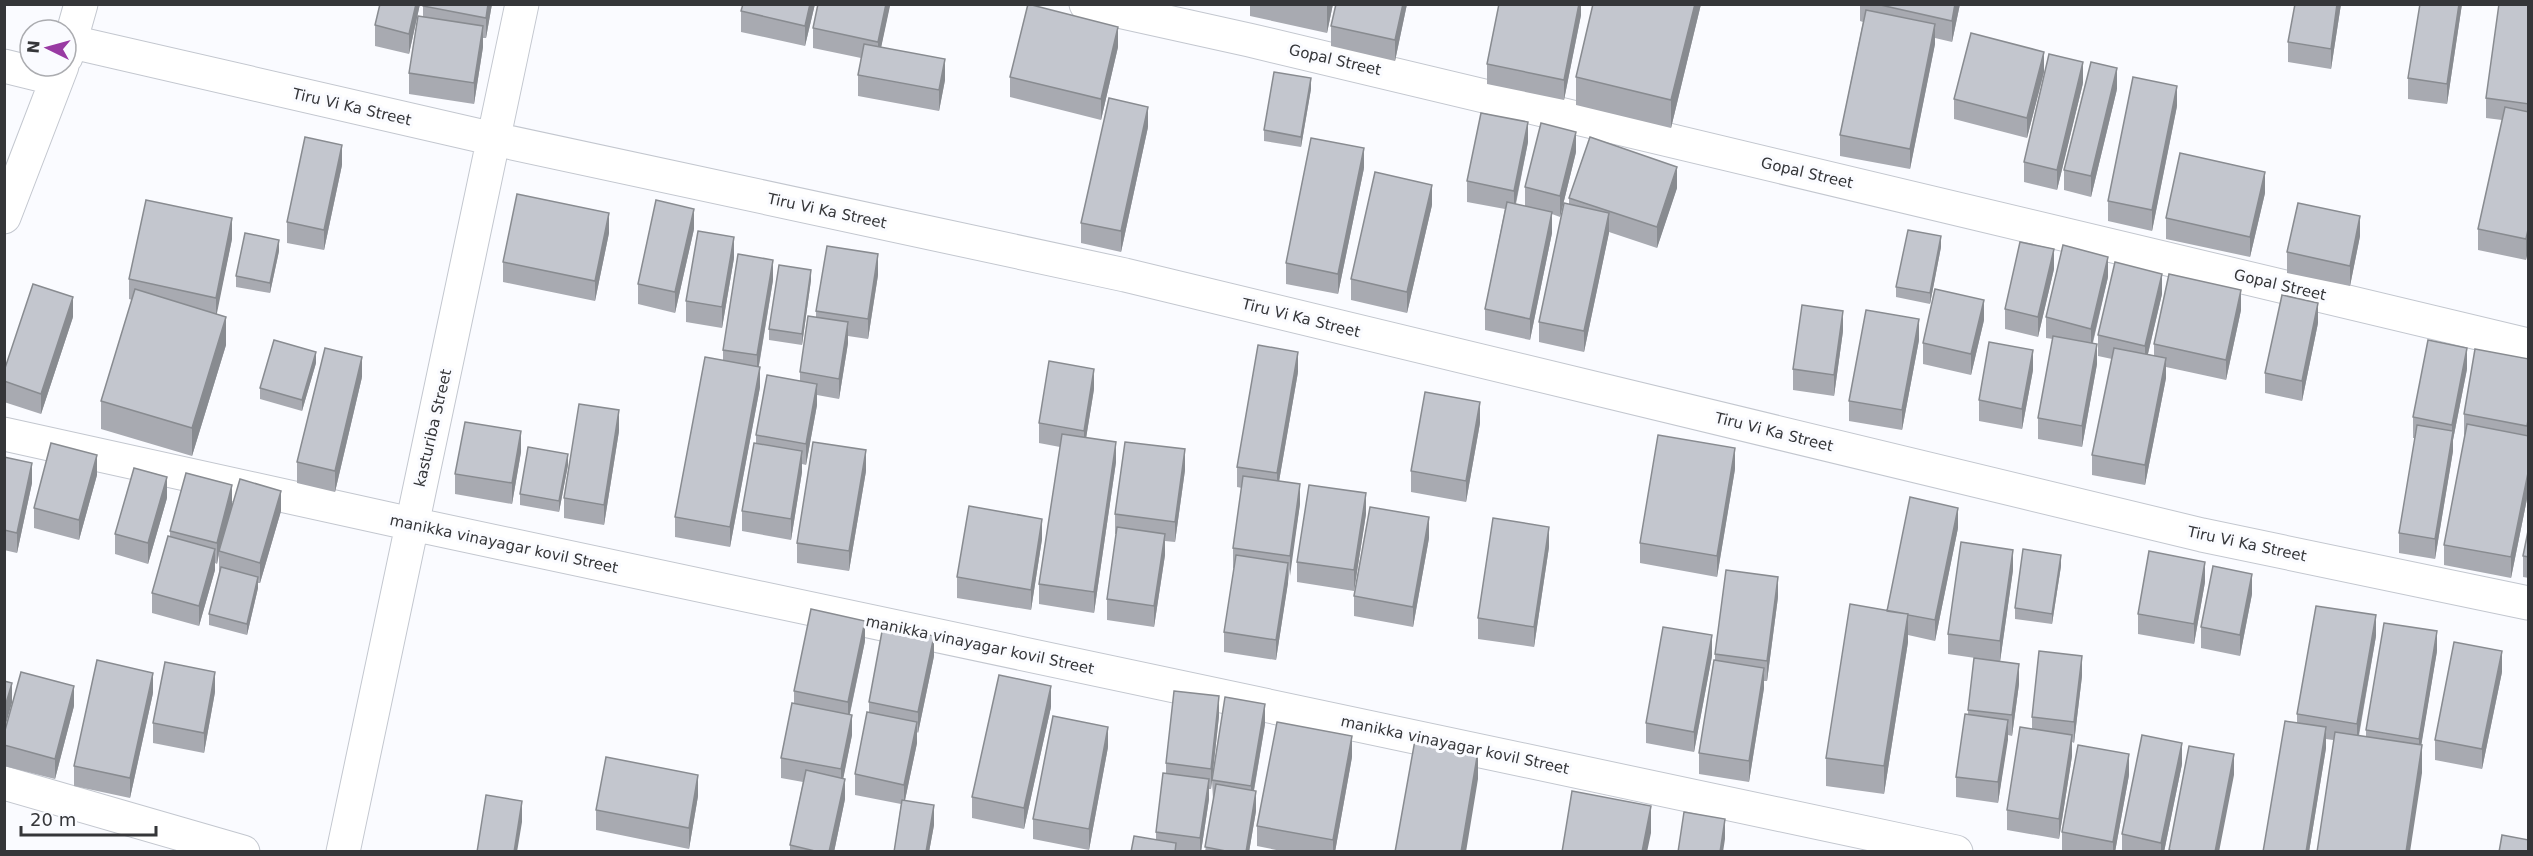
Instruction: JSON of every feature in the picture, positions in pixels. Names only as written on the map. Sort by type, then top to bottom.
[{"type":"street","name":"kasturiba Street","points":[[344,852],[522,4]]},
{"type":"street","name":"Gopal Street","points":[[1086,4],[1249,40],[2529,345]]},
{"type":"street","name":"Tiru Vi Ka Street","points":[[78,64],[494,139],[1125,276],[2202,535],[2529,603]]},
{"type":"street","points":[[4,217],[57,78]]},
{"type":"street","name":"manikka vinayagar kovil Street","points":[[4,434],[412,524],[1956,852]]},
{"type":"street","points":[[4,783],[243,852]]},
{"type":"building","points":[[380,4],[416,4],[409,34],[375,25]]},
{"type":"building","points":[[423,4],[488,4],[486,18],[423,6]]},
{"type":"building","points":[[743,4],[810,4],[805,26],[741,11]]},
{"type":"building","points":[[818,4],[886,4],[878,42],[813,28]]},
{"type":"building","points":[[1028,4],[1118,27],[1101,99],[1010,77]]},
{"type":"building","points":[[1336,4],[1403,4],[1395,40],[1331,26]]},
{"type":"building","points":[[1499,4],[1579,4],[1564,80],[1487,64]]},
{"type":"building","points":[[1593,4],[1695,4],[1671,100],[1576,77]]},
{"type":"building","points":[[1876,4],[1955,4],[1952,21]]},
{"type":"building","points":[[2295,4],[2337,4],[2331,49],[2288,42]]},
{"type":"building","points":[[2420,4],[2459,4],[2447,84],[2408,78]]},
{"type":"building","points":[[2499,4],[2529,4],[2529,104],[2486,98]]},
{"type":"building","points":[[1866,10],[1935,24],[1910,149],[1840,135]]},
{"type":"building","points":[[418,16],[483,26],[474,83],[409,73]]},
{"type":"building","points":[[1971,33],[2044,52],[2027,118],[1954,99]]},
{"type":"building","points":[[864,44],[945,59],[939,90],[858,75]]},
{"type":"building","points":[[2049,54],[2083,62],[2057,170],[2024,162]]},
{"type":"building","points":[[2091,62],[2117,68],[2091,176],[2064,170]]},
{"type":"building","points":[[1274,72],[1311,78],[1301,137],[1264,130]]},
{"type":"building","points":[[2133,77],[2177,86],[2152,210],[2108,201]]},
{"type":"building","points":[[1109,98],[1148,107],[1121,231],[1081,223]]},
{"type":"building","points":[[2505,107],[2529,112],[2529,225],[2526,239],[2478,229]]},
{"type":"building","points":[[1481,113],[1528,122],[1514,191],[1467,181]]},
{"type":"building","points":[[1541,123],[1576,132],[1560,196],[1525,187]]},
{"type":"building","points":[[305,137],[342,145],[324,230],[287,222]]},
{"type":"building","points":[[1590,137],[1677,167],[1657,227],[1569,198]]},
{"type":"building","points":[[1311,138],[1364,148],[1338,274],[1286,263]]},
{"type":"building","points":[[2180,153],[2265,172],[2250,237],[2166,218]]},
{"type":"building","points":[[1375,172],[1432,185],[1407,292],[1351,279]]},
{"type":"building","points":[[517,194],[609,213],[595,281],[503,262]]},
{"type":"building","points":[[146,200],[232,218],[216,298],[129,279]]},
{"type":"building","points":[[656,200],[694,209],[675,292],[638,284]]},
{"type":"building","points":[[1507,202],[1552,212],[1530,319],[1485,309]]},
{"type":"building","points":[[1564,203],[1609,213],[1584,331],[1539,322]]},
{"type":"building","points":[[2298,203],[2360,216],[2350,266],[2287,252]]},
{"type":"building","points":[[1908,230],[1941,236],[1930,293],[1896,287]]},
{"type":"building","points":[[698,231],[734,237],[722,307],[686,301]]},
{"type":"building","points":[[245,233],[279,240],[270,283],[236,276]]},
{"type":"building","points":[[2020,242],[2054,249],[2038,317],[2005,309]]},
{"type":"building","points":[[2063,245],[2108,257],[2091,329],[2046,317]]},
{"type":"building","points":[[827,246],[878,254],[868,319],[816,311]]},
{"type":"building","points":[[738,254],[773,260],[757,355],[723,350]]},
{"type":"building","points":[[2115,262],[2162,274],[2145,346],[2098,335]]},
{"type":"building","points":[[779,265],[811,270],[802,334],[769,329]]},
{"type":"building","points":[[2169,274],[2241,290],[2226,360],[2154,344]]},
{"type":"building","points":[[33,284],[73,297],[41,394],[4,381],[4,371]]},
{"type":"building","points":[[135,289],[226,317],[192,428],[101,401]]},
{"type":"building","points":[[1935,289],[1984,300],[1971,354],[1923,343]]},
{"type":"building","points":[[2282,295],[2318,303],[2302,381],[2265,373]]},
{"type":"building","points":[[1802,305],[1843,311],[1834,375],[1793,369]]},
{"type":"building","points":[[1866,310],[1919,319],[1902,410],[1849,401]]},
{"type":"building","points":[[808,316],[848,322],[839,379],[800,372]]},
{"type":"building","points":[[2053,336],[2097,344],[2082,426],[2038,418]]},
{"type":"building","points":[[274,340],[316,352],[302,400],[260,388]]},
{"type":"building","points":[[2428,340],[2467,348],[2452,425],[2413,417]]},
{"type":"building","points":[[1989,342],[2033,350],[2022,409],[1979,400]]},
{"type":"building","points":[[1258,345],[1298,352],[1277,473],[1237,467]]},
{"type":"building","points":[[325,348],[362,357],[335,471],[297,462]]},
{"type":"building","points":[[2114,348],[2166,358],[2145,465],[2092,455]]},
{"type":"building","points":[[2475,349],[2529,359],[2527,426],[2464,414]]},
{"type":"building","points":[[705,357],[760,367],[730,527],[675,517]]},
{"type":"building","points":[[1049,361],[1094,369],[1084,431],[1039,423]]},
{"type":"building","points":[[767,375],[817,384],[806,444],[756,435]]},
{"type":"building","points":[[1425,392],[1480,402],[1466,481],[1411,471]]},
{"type":"building","points":[[579,404],[619,410],[604,505],[564,498]]},
{"type":"building","points":[[465,422],[521,431],[512,483],[455,474]]},
{"type":"building","points":[[2467,424],[2529,436],[2529,468],[2511,557],[2444,545]]},
{"type":"building","points":[[2417,425],[2453,431],[2435,539],[2399,533]]},
{"type":"building","points":[[1062,434],[1116,442],[1094,592],[1039,584]]},
{"type":"building","points":[[1658,435],[1735,448],[1717,556],[1640,543]]},
{"type":"building","points":[[813,442],[866,450],[849,551],[797,543]]},
{"type":"building","points":[[1125,442],[1185,449],[1175,522],[1115,514]]},
{"type":"building","points":[[51,443],[97,455],[79,520],[34,508]]},
{"type":"building","points":[[754,443],[802,451],[791,519],[742,511]]},
{"type":"building","points":[[528,447],[568,454],[559,501],[520,494]]},
{"type":"building","points":[[4,457],[32,463],[17,533],[4,530]]},
{"type":"building","points":[[134,468],[167,477],[148,543],[115,534]]},
{"type":"building","points":[[186,473],[232,485],[217,543],[170,531]]},
{"type":"building","points":[[1243,476],[1300,484],[1290,556],[1233,548]]},
{"type":"building","points":[[240,479],[281,491],[260,563],[219,551]]},
{"type":"building","points":[[1309,485],[1366,493],[1354,570],[1297,562]]},
{"type":"building","points":[[1910,497],[1958,508],[1935,620],[1887,611]]},
{"type":"building","points":[[969,506],[1042,519],[1031,590],[957,577]]},
{"type":"building","points":[[1370,507],[1429,517],[1413,607],[1354,596]]},
{"type":"building","points":[[1493,518],[1549,527],[1534,627],[1478,618]]},
{"type":"building","points":[[2529,526],[2529,557],[2523,556]]},
{"type":"building","points":[[1117,527],[1165,534],[1154,606],[1107,599]]},
{"type":"building","points":[[168,536],[215,549],[199,606],[152,593]]},
{"type":"building","points":[[1961,542],[2013,550],[2000,641],[1948,634]]},
{"type":"building","points":[[2023,549],[2061,555],[2052,614],[2015,608]]},
{"type":"building","points":[[2149,551],[2205,562],[2194,624],[2138,614]]},
{"type":"building","points":[[1236,555],[1288,563],[1276,640],[1224,632]]},
{"type":"building","points":[[2213,566],[2252,574],[2240,635],[2201,627]]},
{"type":"building","points":[[221,567],[258,577],[247,624],[209,614]]},
{"type":"building","points":[[1726,570],[1778,577],[1767,661],[1715,654]]},
{"type":"building","points":[[1850,604],[1908,614],[1884,766],[1826,758]]},
{"type":"building","points":[[2316,606],[2376,615],[2357,724],[2297,714]]},
{"type":"building","points":[[811,609],[865,621],[848,702],[794,691]]},
{"type":"building","points":[[2384,623],[2437,631],[2419,739],[2366,730]]},
{"type":"building","points":[[883,626],[934,636],[918,712],[869,702]]},
{"type":"building","points":[[1663,627],[1712,635],[1694,732],[1646,723]]},
{"type":"building","points":[[2454,642],[2502,651],[2482,749],[2435,740]]},
{"type":"building","points":[[2039,651],[2082,656],[2074,722],[2032,717]]},
{"type":"building","points":[[1974,658],[2019,664],[2012,715],[1968,710]]},
{"type":"building","points":[[97,660],[153,673],[130,778],[74,766]]},
{"type":"building","points":[[1714,660],[1764,668],[1749,761],[1699,753]]},
{"type":"building","points":[[165,662],[215,672],[204,733],[153,723]]},
{"type":"building","points":[[21,672],[74,686],[55,759],[4,745],[4,734]]},
{"type":"building","points":[[999,675],[1051,686],[1024,808],[972,797]]},
{"type":"building","points":[[4,681],[12,683],[4,710]]},
{"type":"building","points":[[1174,691],[1219,696],[1211,769],[1166,763]]},
{"type":"building","points":[[1225,697],[1265,704],[1251,786],[1212,780]]},
{"type":"building","points":[[792,703],[852,715],[841,769],[781,758]]},
{"type":"building","points":[[867,712],[917,722],[904,785],[855,774]]},
{"type":"building","points":[[1965,714],[2008,720],[1998,782],[1956,777]]},
{"type":"building","points":[[1053,716],[1108,727],[1089,829],[1033,819]]},
{"type":"building","points":[[2285,721],[2326,727],[2306,852],[2263,852]]},
{"type":"building","points":[[1277,722],[1352,736],[1333,840],[1257,826]]},
{"type":"building","points":[[2020,727],[2072,735],[2059,819],[2007,810]]},
{"type":"building","points":[[2335,732],[2422,745],[2406,852],[2317,852]]},
{"type":"building","points":[[2142,735],[2182,743],[2161,843],[2122,834]]},
{"type":"building","points":[[1415,740],[1478,751],[1461,852],[1395,852]]},
{"type":"building","points":[[2078,745],[2129,754],[2113,842],[2062,832]]},
{"type":"building","points":[[2189,746],[2234,754],[2215,852],[2169,850]]},
{"type":"building","points":[[606,757],[698,775],[689,828],[596,810]]},
{"type":"building","points":[[806,770],[845,779],[829,852],[790,845]]},
{"type":"building","points":[[1163,773],[1209,779],[1200,838],[1156,832]]},
{"type":"building","points":[[1216,784],[1256,791],[1246,852],[1231,852],[1205,847]]},
{"type":"building","points":[[1572,791],[1651,806],[1642,852],[1562,852]]},
{"type":"building","points":[[486,795],[522,801],[514,852],[477,852]]},
{"type":"building","points":[[902,800],[934,805],[926,852],[894,852]]},
{"type":"building","points":[[1684,812],[1725,819],[1720,852],[1678,852]]},
{"type":"building","points":[[2502,835],[2529,840],[2529,852],[2499,852]]},
{"type":"building","points":[[1134,836],[1176,843],[1175,852],[1131,852]]}]
